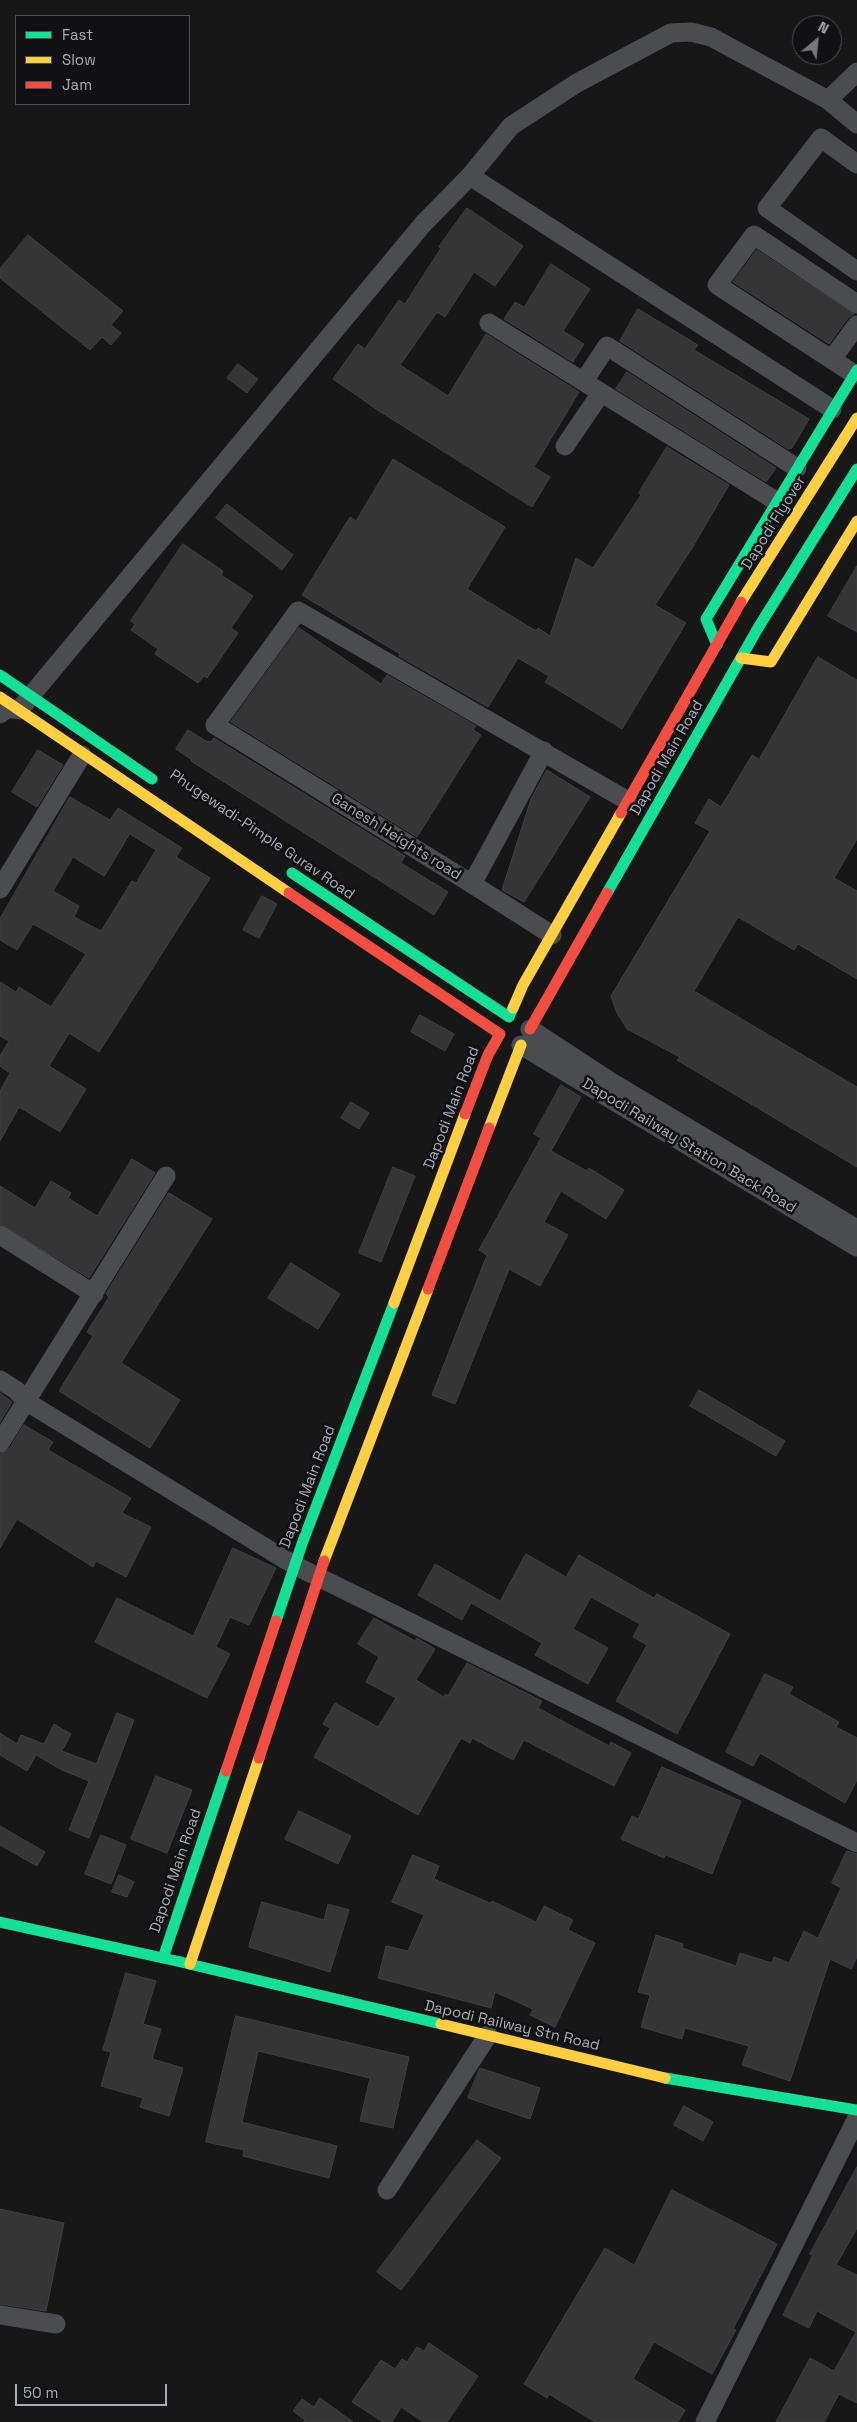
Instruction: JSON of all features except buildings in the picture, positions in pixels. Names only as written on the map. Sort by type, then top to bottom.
[{"type":"main road","points":[[717,645],[706,618],[855,372]]},
{"type":"main road","name":"Dapodi Flyover","points":[[717,645],[857,418]]},
{"type":"main road","points":[[857,469],[741,658],[771,662],[857,520]]},
{"type":"main road","name":"Dapodi Main Road","points":[[509,1017],[523,985],[717,645]]},
{"type":"main road","name":"Dapodi Main Road","points":[[530,1029],[741,658]]},
{"type":"main road","name":"Phugewadi-Pimple Gurav Road","points":[[0,675],[25,703],[82,755],[156,802],[500,1034]]},
{"type":"main road","name":"Phugewadi-Pimple Gurav Road","points":[[0,697],[25,703],[164,787]]},
{"type":"main road","name":"Phugewadi-Pimple Gurav Road","points":[[278,864],[509,1017]]},
{"type":"main road","points":[[316,911],[327,897]]},
{"type":"main road","points":[[509,1017],[521,1017],[529,1024],[528,1039],[516,1047],[507,1044],[500,1034],[502,1022],[509,1017]]},
{"type":"main road","name":"Dapodi Main Road","points":[[163,1958],[294,1565],[484,1065],[500,1034]]},
{"type":"main road","points":[[190,1964],[319,1577],[521,1045]]},
{"type":"main road","name":"Dapodi Railway Stn Road","points":[[0,1922],[190,1964],[681,2082],[857,2110]]},
{"type":"street","points":[[0,714],[8,708],[25,703],[423,224],[470,176],[511,126],[577,83],[671,33],[691,32],[711,37],[828,100],[857,124]]},
{"type":"street","points":[[828,100],[857,72]]},
{"type":"street","points":[[857,164],[821,138],[767,208],[857,271]]},
{"type":"street","points":[[470,176],[832,408]]},
{"type":"street","points":[[855,372],[717,285],[754,235],[857,304]]},
{"type":"street","points":[[489,323],[776,501]]},
{"type":"street","points":[[832,359],[857,325]]},
{"type":"street","points":[[584,382],[607,346],[797,468]]},
{"type":"street","points":[[564,446],[601,393]]},
{"type":"street","name":"Ganesh Heights road","points":[[298,611],[544,751],[472,884],[215,725],[298,611]]},
{"type":"street","points":[[544,751],[628,801]]},
{"type":"street","points":[[0,889],[82,755]]},
{"type":"street","points":[[472,884],[552,935]]},
{"type":"street","name":"Dapodi Railway Station Back Road","points":[[530,1029],[611,1082],[857,1229]]},
{"type":"street","name":"Dapodi Railway Station Back Road","points":[[521,1045],[857,1247]]},
{"type":"street","points":[[0,1443],[166,1176]]},
{"type":"street","points":[[0,1235],[94,1294]]},
{"type":"street","points":[[0,1380],[16,1390],[27,1402],[294,1565],[857,1843]]},
{"type":"street","points":[[387,2190],[488,2035]]},
{"type":"street","points":[[705,2422],[857,2118]]},
{"type":"street","points":[[0,2315],[56,2324]]},
{"type":"traffic: fast","points":[[717,645],[706,619],[857,370]]},
{"type":"traffic: fast","points":[[607,893],[758,628],[857,469]]},
{"type":"traffic: fast","points":[[0,675],[152,779]]},
{"type":"traffic: fast","points":[[292,873],[509,1017],[513,1008]]},
{"type":"traffic: fast","points":[[276,1621],[303,1541],[394,1303]]},
{"type":"traffic: fast","points":[[163,1958],[226,1771]]},
{"type":"traffic: fast","points":[[0,1922],[181,1962],[441,2024]]},
{"type":"traffic: fast","points":[[665,2078],[857,2110]]},
{"type":"traffic: slow","points":[[741,602],[857,418]]},
{"type":"traffic: slow","points":[[741,658],[771,662],[857,521]]},
{"type":"traffic: slow","points":[[0,697],[289,893]]},
{"type":"traffic: slow","points":[[513,1008],[523,985],[621,813]]},
{"type":"traffic: slow","points":[[489,1128],[521,1045]]},
{"type":"traffic: slow","points":[[394,1303],[465,1114]]},
{"type":"traffic: slow","points":[[324,1561],[428,1289]]},
{"type":"traffic: slow","points":[[190,1964],[259,1758]]},
{"type":"traffic: slow","points":[[441,2024],[665,2078]]},
{"type":"traffic: jam","points":[[621,813],[741,602]]},
{"type":"traffic: jam","points":[[289,893],[500,1034],[488,1055],[465,1114]]},
{"type":"traffic: jam","points":[[530,1029],[607,893]]},
{"type":"traffic: jam","points":[[428,1289],[489,1128]]},
{"type":"traffic: jam","points":[[259,1758],[324,1561]]},
{"type":"traffic: jam","points":[[226,1771],[276,1621]]}]
